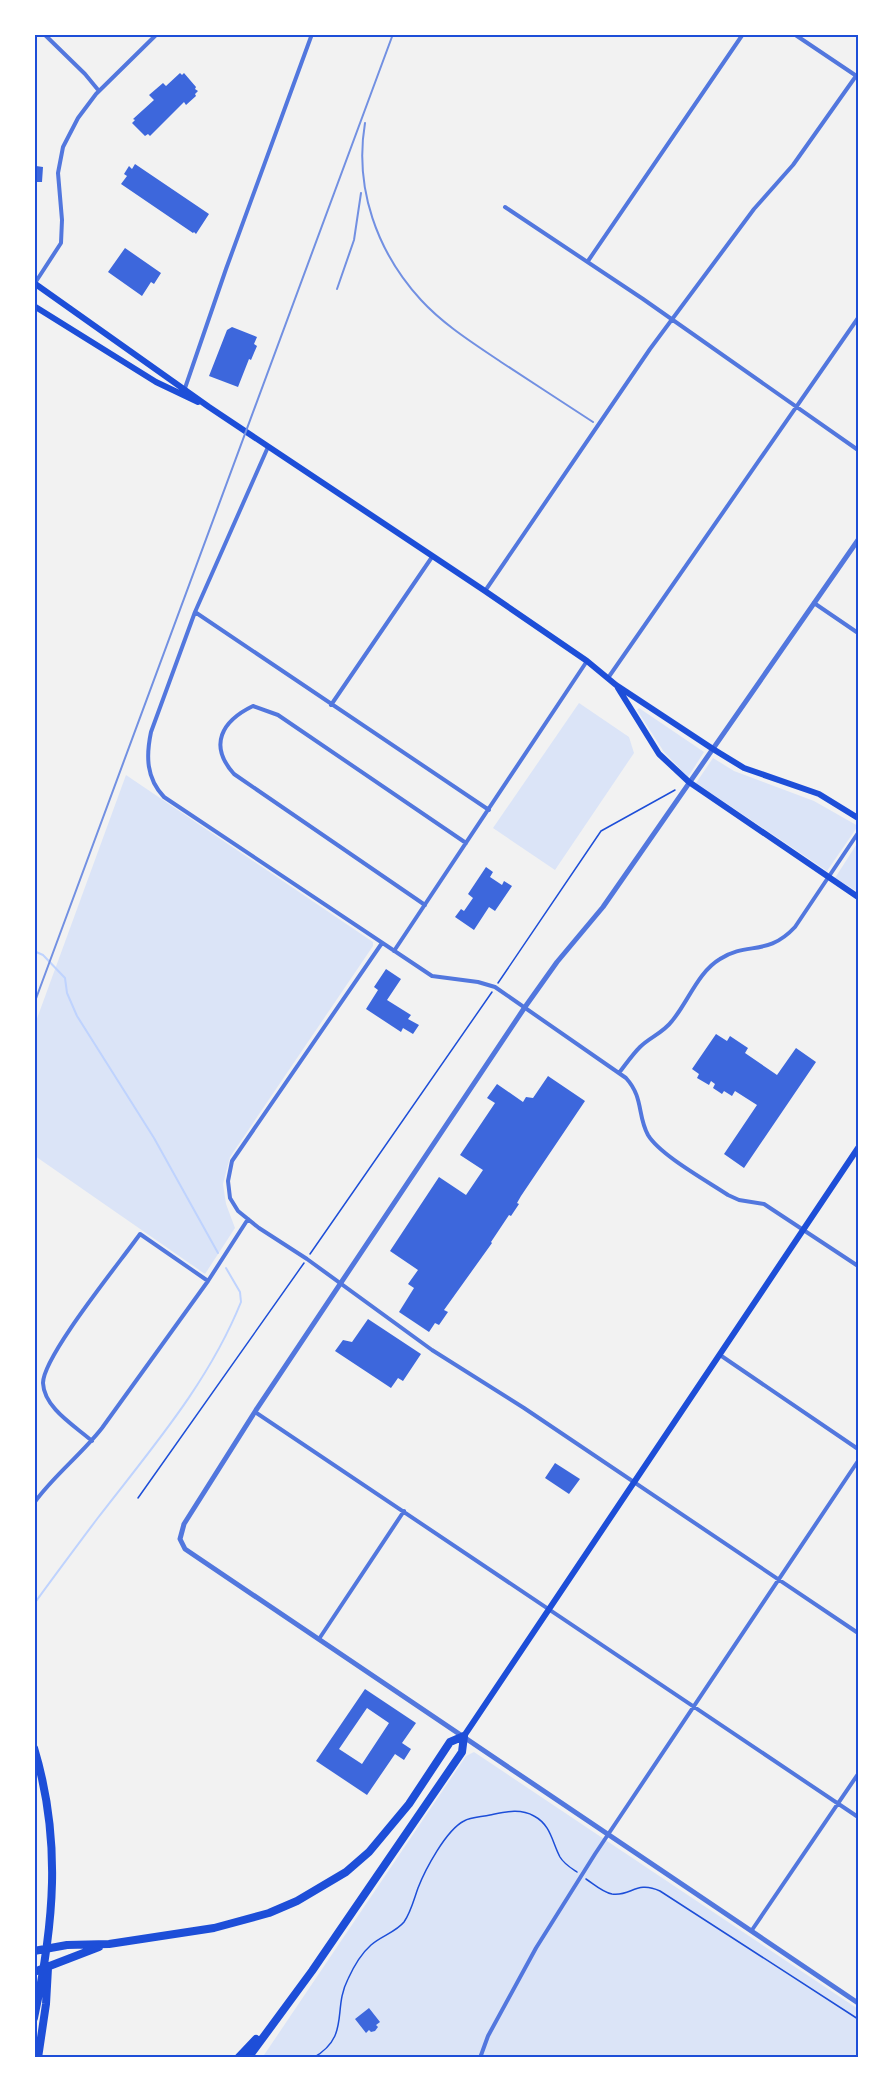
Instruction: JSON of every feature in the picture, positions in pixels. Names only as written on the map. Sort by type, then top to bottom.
[{"type":"highway","points":[[34,1951],[67,1945],[109,1944],[214,1928],[269,1913],[316,1892],[346,1872],[369,1852],[409,1804],[450,1742],[464,1736]]},
{"type":"highway","points":[[248,2058],[312,1971],[462,1752],[464,1736]]},
{"type":"highway","points":[[34,1748],[46,1794],[52,1836],[54,1880],[38,2058]]},
{"type":"highway","points":[[34,1971],[109,1944]]},
{"type":"highway","points":[[34,2018],[42,2003]]},
{"type":"highway","points":[[238,2058],[276,2018]]},
{"type":"main road","points":[[35,283],[184,392],[485,591],[587,661],[616,685],[713,749],[744,768],[819,794],[858,818]]},
{"type":"main road","points":[[34,306],[156,382],[184,392]]},
{"type":"main road","points":[[616,685],[659,753],[689,782],[858,897]]},
{"type":"main road","points":[[464,1736],[858,1148]]},
{"type":"street","points":[[44,34],[99,91]]},
{"type":"street","points":[[35,283],[61,243],[62,220],[58,173],[63,147],[78,117],[99,91],[157,34]]},
{"type":"street","points":[[184,392],[226,269],[312,34]]},
{"type":"street","points":[[588,261],[743,34]]},
{"type":"street","points":[[485,591],[672,319],[754,208],[793,165],[857,77],[794,34]]},
{"type":"street","points":[[505,207],[588,261],[858,450]]},
{"type":"street","points":[[608,678],[858,318]]},
{"type":"street","points":[[268,447],[195,612],[151,732],[148,763],[155,788],[164,797],[432,976],[478,982],[495,987],[525,1007],[619,1072],[633,1086],[640,1100],[644,1125],[649,1136],[662,1149],[728,1195],[739,1200],[764,1204],[858,1266]]},
{"type":"street","points":[[858,540],[603,907],[557,962],[525,1007],[255,1412],[184,1524],[180,1539],[185,1549],[858,2003]]},
{"type":"street","points":[[331,705],[433,556]]},
{"type":"street","points":[[814,603],[858,633]]},
{"type":"street","points":[[195,612],[489,810]]},
{"type":"street","points":[[394,951],[587,661]]},
{"type":"street","points":[[425,905],[234,774],[223,762],[219,745],[227,724],[237,714],[253,706],[278,715],[466,843]]},
{"type":"street","points":[[619,1072],[641,1046],[664,1031],[673,1021],[711,965],[729,954],[766,946],[785,937],[795,927],[858,833]]},
{"type":"street","points":[[382,943],[232,1161],[228,1181],[230,1198],[238,1211],[432,1350],[634,1481],[858,1633]]},
{"type":"street","points":[[34,1503],[53,1479],[92,1441],[208,1281],[248,1219]]},
{"type":"street","points":[[92,1441],[49,1401],[43,1384],[47,1367],[67,1334],[140,1234],[208,1281]]},
{"type":"street","points":[[719,1355],[858,1449]]},
{"type":"street","points":[[255,1412],[858,1817]]},
{"type":"street","points":[[480,2058],[488,2036],[537,1948],[608,1833],[858,1461]]},
{"type":"street","points":[[319,1639],[404,1511]]},
{"type":"street","points":[[752,1930],[858,1774]]},
{"type":"path","points":[[138,1498],[307,1259],[601,831],[689,782]]},
{"type":"shaded area","points":[[579,703],[629,737],[634,753],[555,870],[493,828]]},
{"type":"shaded area","points":[[639,708],[704,752],[688,777],[664,752],[637,710]]},
{"type":"shaded area","points":[[713,758],[734,771],[814,801],[858,826],[827,871],[696,783]]},
{"type":"shaded area","points":[[126,775],[373,942],[373,946],[230,1157],[223,1184],[226,1204],[235,1228],[205,1274],[35,1156],[35,1024]]},
{"type":"shaded area","points":[[858,842],[858,892],[835,878]]},
{"type":"shaded area","points":[[474,1752],[858,2009],[858,2057],[262,2058],[466,1756]]},
{"type":"building","points":[[180,73],[182,75],[184,73],[196,87],[198,91],[196,96],[186,105],[184,102],[150,136],[148,134],[145,136],[132,123],[135,120],[133,119],[154,100],[149,95],[163,83],[166,86]]},
{"type":"building","points":[[135,164],[209,214],[196,234],[121,184],[127,176],[124,174],[129,166],[132,169]]},
{"type":"building","points":[[36,166],[43,167],[42,182],[35,182]]},
{"type":"building","points":[[125,248],[161,273],[154,284],[151,282],[142,296],[108,272]]},
{"type":"building","points":[[232,327],[257,337],[254,344],[257,346],[238,387],[209,376],[227,330]]},
{"type":"building","points":[[486,867],[493,872],[490,877],[502,885],[504,881],[512,886],[495,911],[489,907],[474,930],[455,917],[461,909],[464,911],[473,898],[468,894]]},
{"type":"building","points":[[386,969],[401,979],[387,1000],[411,1015],[408,1019],[419,1025],[413,1034],[403,1028],[401,1032],[366,1009],[378,990],[374,987]]},
{"type":"building","points":[[716,1034],[727,1041],[730,1036],[748,1048],[745,1053],[777,1075],[796,1048],[816,1062],[744,1168],[724,1154],[757,1105],[735,1091],[732,1096],[724,1091],[722,1094],[713,1088],[715,1084],[711,1081],[709,1085],[697,1078],[699,1074],[692,1069]]},
{"type":"building","points":[[548,1076],[585,1101],[521,1196],[511,1216],[509,1215],[444,1310],[448,1312],[439,1325],[435,1323],[429,1332],[399,1312],[414,1288],[408,1284],[418,1270],[390,1251],[439,1177],[466,1195],[483,1170],[460,1155],[495,1103],[487,1098],[497,1084],[523,1102],[526,1097],[533,1098]]},
{"type":"building","points":[[368,1319],[421,1354],[403,1381],[398,1378],[391,1388],[335,1351],[343,1340],[352,1342]]},
{"type":"building","points":[[555,1463],[580,1479],[569,1494],[545,1478]]},
{"type":"building","points":[[365,1689],[416,1723],[402,1743],[411,1749],[404,1760],[395,1754],[367,1795],[316,1761]],"holes":[[[367,1708],[389,1723],[362,1764],[339,1749]]]},
{"type":"building","points":[[369,2008],[380,2022],[376,2025],[378,2027],[375,2031],[369,2030],[366,2033],[355,2019]]},
{"type":"waterway","points":[[34,951],[43,955],[65,978],[67,993],[77,1016],[154,1138],[218,1253]]},
{"type":"waterway","points":[[34,1604],[157,1442],[212,1361],[241,1302],[240,1292],[226,1268]]},
{"type":"railway","points":[[34,1004],[393,34]]},
{"type":"railway","points":[[365,123],[362,147],[366,195],[381,240],[406,281],[439,318],[593,422]]},
{"type":"railway","points":[[337,289],[354,240],[361,193]]}]
